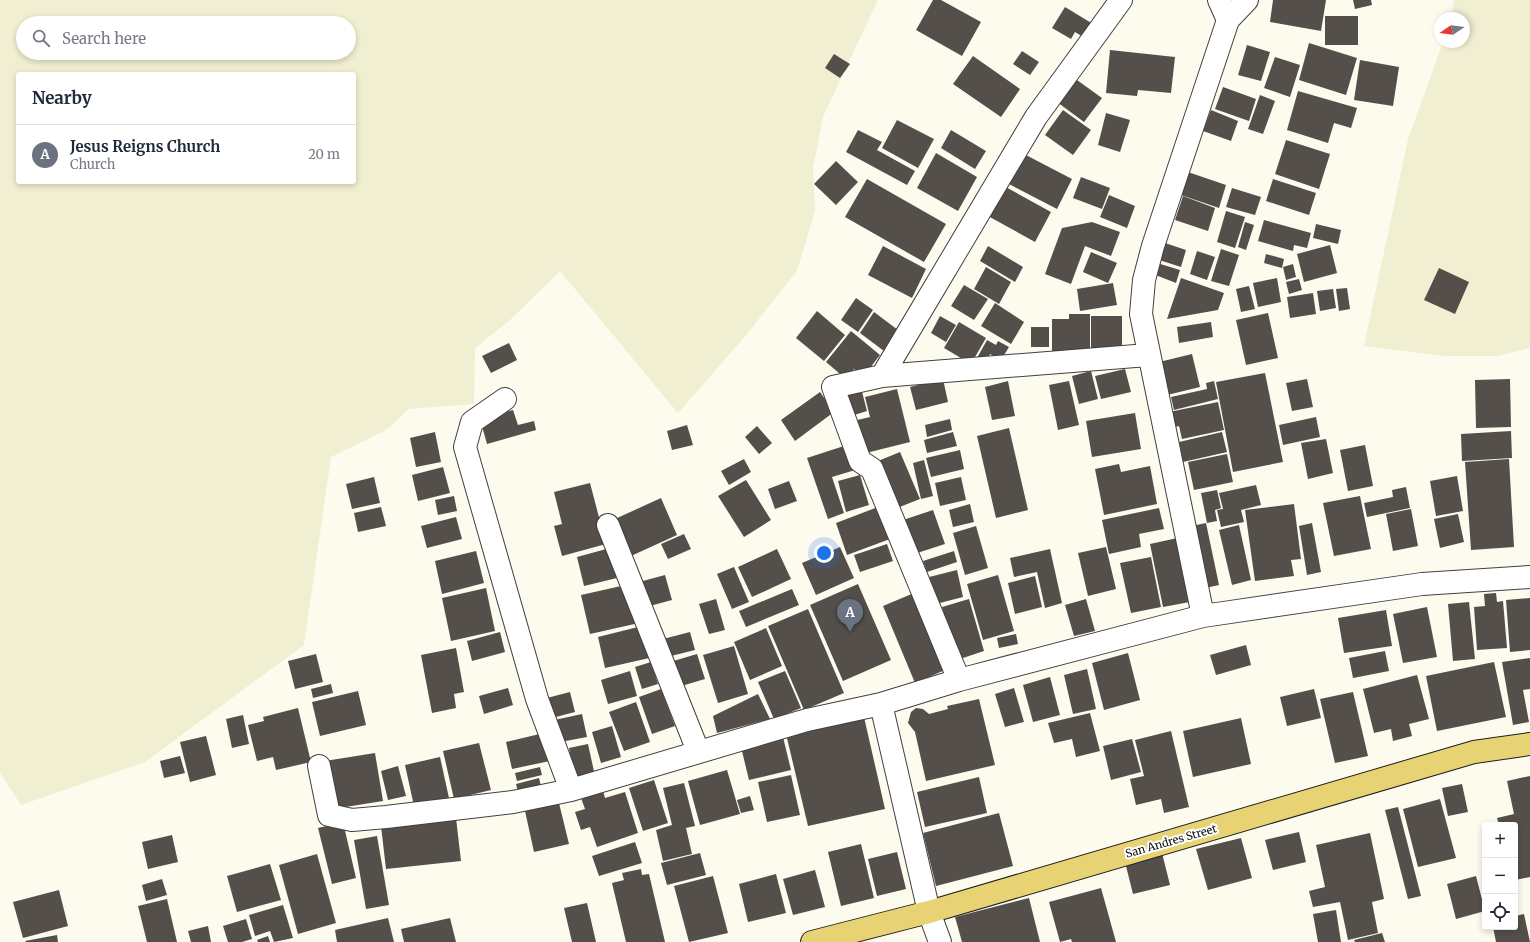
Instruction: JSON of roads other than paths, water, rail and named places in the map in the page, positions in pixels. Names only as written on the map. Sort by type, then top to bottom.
[{"type":"main road","name":"San Andres Street","points":[[812,942],[930,912],[1474,752],[1530,744]]},
{"type":"street","points":[[882,376],[1036,117],[1121,0]]},
{"type":"street","points":[[1219,0],[1228,20]]},
{"type":"street","points":[[1203,616],[1148,355],[1141,314],[1144,280],[1161,218],[1228,20],[1247,0]]},
{"type":"street","points":[[959,680],[872,469],[860,461],[833,387],[882,376],[1148,355]]},
{"type":"street","points":[[505,399],[472,422],[465,447],[537,699],[571,790]]},
{"type":"street","points":[[608,524],[698,751]]},
{"type":"street","points":[[319,766],[329,815],[352,820],[513,802],[571,790],[698,751],[807,720],[881,704],[959,680],[1203,616],[1422,584],[1530,577]]},
{"type":"street","points":[[881,704],[930,912],[940,942]]},
{"type":"place","name":"Jesus Reigns Church","points":[[850,632]]}]
